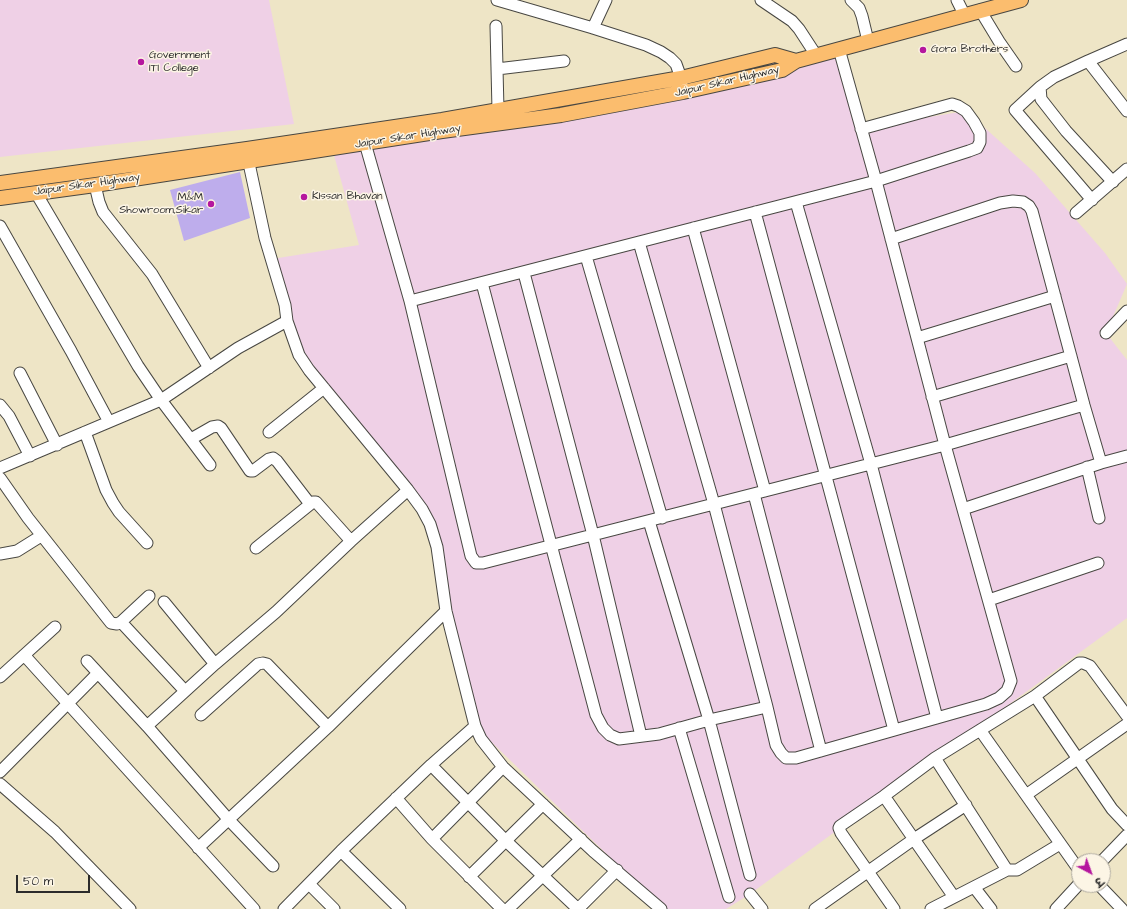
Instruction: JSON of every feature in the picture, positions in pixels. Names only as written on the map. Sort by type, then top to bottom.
[{"type":"main road","points":[[816,55],[964,14],[1021,0]]},
{"type":"main road","name":"Jaipur Sikar Highway","points":[[0,183],[248,155],[365,137],[561,115],[682,85],[774,55],[796,61],[816,55]]},
{"type":"main road","name":"Jaipur Sikar Highway","points":[[365,137],[442,120],[498,110],[682,85]]},
{"type":"main road","name":"Jaipur Sikar Highway","points":[[0,198],[95,185],[248,155]]},
{"type":"street","points":[[497,0],[530,5],[593,28],[646,45],[661,52],[676,64],[682,85]]},
{"type":"street","points":[[593,28],[606,0]]},
{"type":"street","points":[[761,0],[792,21],[800,29],[816,55]]},
{"type":"street","points":[[851,0],[859,8],[868,41]]},
{"type":"street","points":[[957,0],[964,14]]},
{"type":"street","points":[[980,10],[1016,66]]},
{"type":"street","points":[[496,26],[498,110]]},
{"type":"street","points":[[1092,200],[1015,110],[1040,87],[1054,77],[1127,44]]},
{"type":"street","points":[[640,242],[714,504],[768,707],[776,745],[781,754],[786,758],[796,758],[986,704],[999,698],[1007,691],[1011,681],[945,445],[876,181],[839,49]]},
{"type":"street","points":[[497,69],[564,61]]},
{"type":"street","points":[[1088,61],[1127,111]]},
{"type":"street","points":[[1040,87],[1041,99],[1066,131],[1113,182]]},
{"type":"street","points":[[410,301],[876,181],[969,151],[976,148],[980,142],[980,133],[966,111],[952,104],[861,128]]},
{"type":"street","points":[[365,137],[410,301],[471,556],[476,563],[483,563],[551,546],[945,445],[1084,405]]},
{"type":"street","points":[[248,155],[265,238],[285,306],[287,321],[299,355],[309,370],[408,490],[422,509],[430,524],[437,547],[446,611],[475,726],[481,739],[503,767],[658,908]]},
{"type":"street","points":[[1076,213],[1127,169]]},
{"type":"street","points":[[95,185],[103,212],[152,274],[208,368]]},
{"type":"street","points":[[36,193],[138,366],[190,440],[210,465]]},
{"type":"street","points":[[891,239],[1000,203],[1013,201],[1024,202],[1029,206],[1032,211],[1084,405],[1101,462]]},
{"type":"street","points":[[796,202],[871,464],[937,718]]},
{"type":"street","points":[[755,212],[894,730]]},
{"type":"street","points":[[0,226],[72,351],[108,422]]},
{"type":"street","points":[[693,228],[765,491]]},
{"type":"street","points":[[586,256],[662,518]]},
{"type":"street","points":[[524,272],[593,535],[641,736]]},
{"type":"street","points":[[482,283],[596,715],[603,728],[610,735],[619,738],[659,734],[709,720],[768,707]]},
{"type":"street","points":[[917,338],[1055,296]]},
{"type":"street","points":[[1106,333],[1126,315]]},
{"type":"street","points":[[0,468],[161,400],[238,348],[287,321]]},
{"type":"street","points":[[932,397],[1071,356]]},
{"type":"street","points":[[20,373],[57,445]]},
{"type":"street","points":[[269,432],[324,388]]},
{"type":"street","points":[[0,405],[9,416],[30,456]]},
{"type":"street","points":[[190,440],[212,427],[218,426],[250,471],[253,471],[269,459],[273,458],[277,460],[310,504]]},
{"type":"street","points":[[85,432],[106,490],[113,503],[119,512],[147,543]]},
{"type":"street","points":[[963,509],[1101,462],[1127,456]]},
{"type":"street","points":[[1087,467],[1099,518]]},
{"type":"street","points":[[0,478],[41,536],[111,623],[117,624],[121,622],[149,596]]},
{"type":"street","points":[[147,726],[215,664],[276,612],[351,541],[408,490]]},
{"type":"street","points":[[754,494],[821,751]]},
{"type":"street","points":[[256,548],[313,502],[316,502],[351,541]]},
{"type":"street","points":[[649,521],[709,720],[750,875]]},
{"type":"street","points":[[0,554],[17,551],[41,536]]},
{"type":"street","points":[[989,600],[1098,563]]},
{"type":"street","points":[[164,602],[215,664]]},
{"type":"street","points":[[198,848],[328,727],[446,611]]},
{"type":"street","points":[[121,622],[185,691]]},
{"type":"street","points":[[0,677],[55,628]]},
{"type":"street","points":[[24,655],[254,909]]},
{"type":"street","points":[[86,661],[147,726],[229,820],[273,866]]},
{"type":"street","points":[[201,715],[258,664],[263,662],[267,664],[328,727]]},
{"type":"street","points":[[894,909],[839,828],[935,758],[1035,696],[1076,665],[1083,663],[1090,666],[1127,716]]},
{"type":"street","points":[[0,772],[98,673]]},
{"type":"street","points":[[1035,696],[1112,809],[1127,825]]},
{"type":"street","points":[[1026,795],[1127,724]]},
{"type":"street","points":[[284,909],[340,851],[431,765],[475,726]]},
{"type":"street","points":[[679,728],[729,897]]},
{"type":"street","points":[[980,730],[1071,859]]},
{"type":"street","points":[[935,758],[1007,870]]},
{"type":"street","points":[[431,765],[506,841],[578,909],[617,870]]},
{"type":"street","points":[[432,840],[503,767]]},
{"type":"street","points":[[0,784],[56,832],[130,909]]},
{"type":"street","points":[[884,796],[954,897]]},
{"type":"street","points":[[396,798],[432,840],[502,909]]},
{"type":"street","points":[[469,877],[543,804]]},
{"type":"street","points":[[815,909],[914,839],[966,805]]},
{"type":"street","points":[[508,909],[581,839]]},
{"type":"street","points":[[1111,853],[1125,840]]},
{"type":"street","points":[[931,909],[1007,870],[1017,870],[1060,844]]},
{"type":"street","points":[[340,851],[396,908]]},
{"type":"street","points":[[308,884],[334,909]]},
{"type":"street","points":[[974,886],[991,909]]},
{"type":"street","points":[[1056,909],[1071,893]]},
{"type":"street","points":[[1107,893],[1122,909]]},
{"type":"street","points":[[750,894],[762,909]]},
{"type":"shaded area","name":"Government ITI College","points":[[0,0],[269,0],[294,124],[0,157]]},
{"type":"shaded area","points":[[839,49],[861,128],[966,111],[1035,173],[1105,253],[1127,284],[1106,333],[1127,360],[1127,618],[750,894],[726,909],[663,909],[475,726],[430,524],[299,355],[272,259],[359,245],[332,148]]},
{"type":"building","name":"M&M Showroom,Sikar","points":[[240,172],[250,218],[184,241],[170,190]]},
{"type":"place","name":"Gora Brothers","points":[[923,50]]},
{"type":"place","name":"Government ITI College","points":[[141,62]]},
{"type":"place","name":"KIssan Bhavan","points":[[304,197]]},
{"type":"place","name":"M&M Showroom,Sikar","points":[[211,204]]}]
